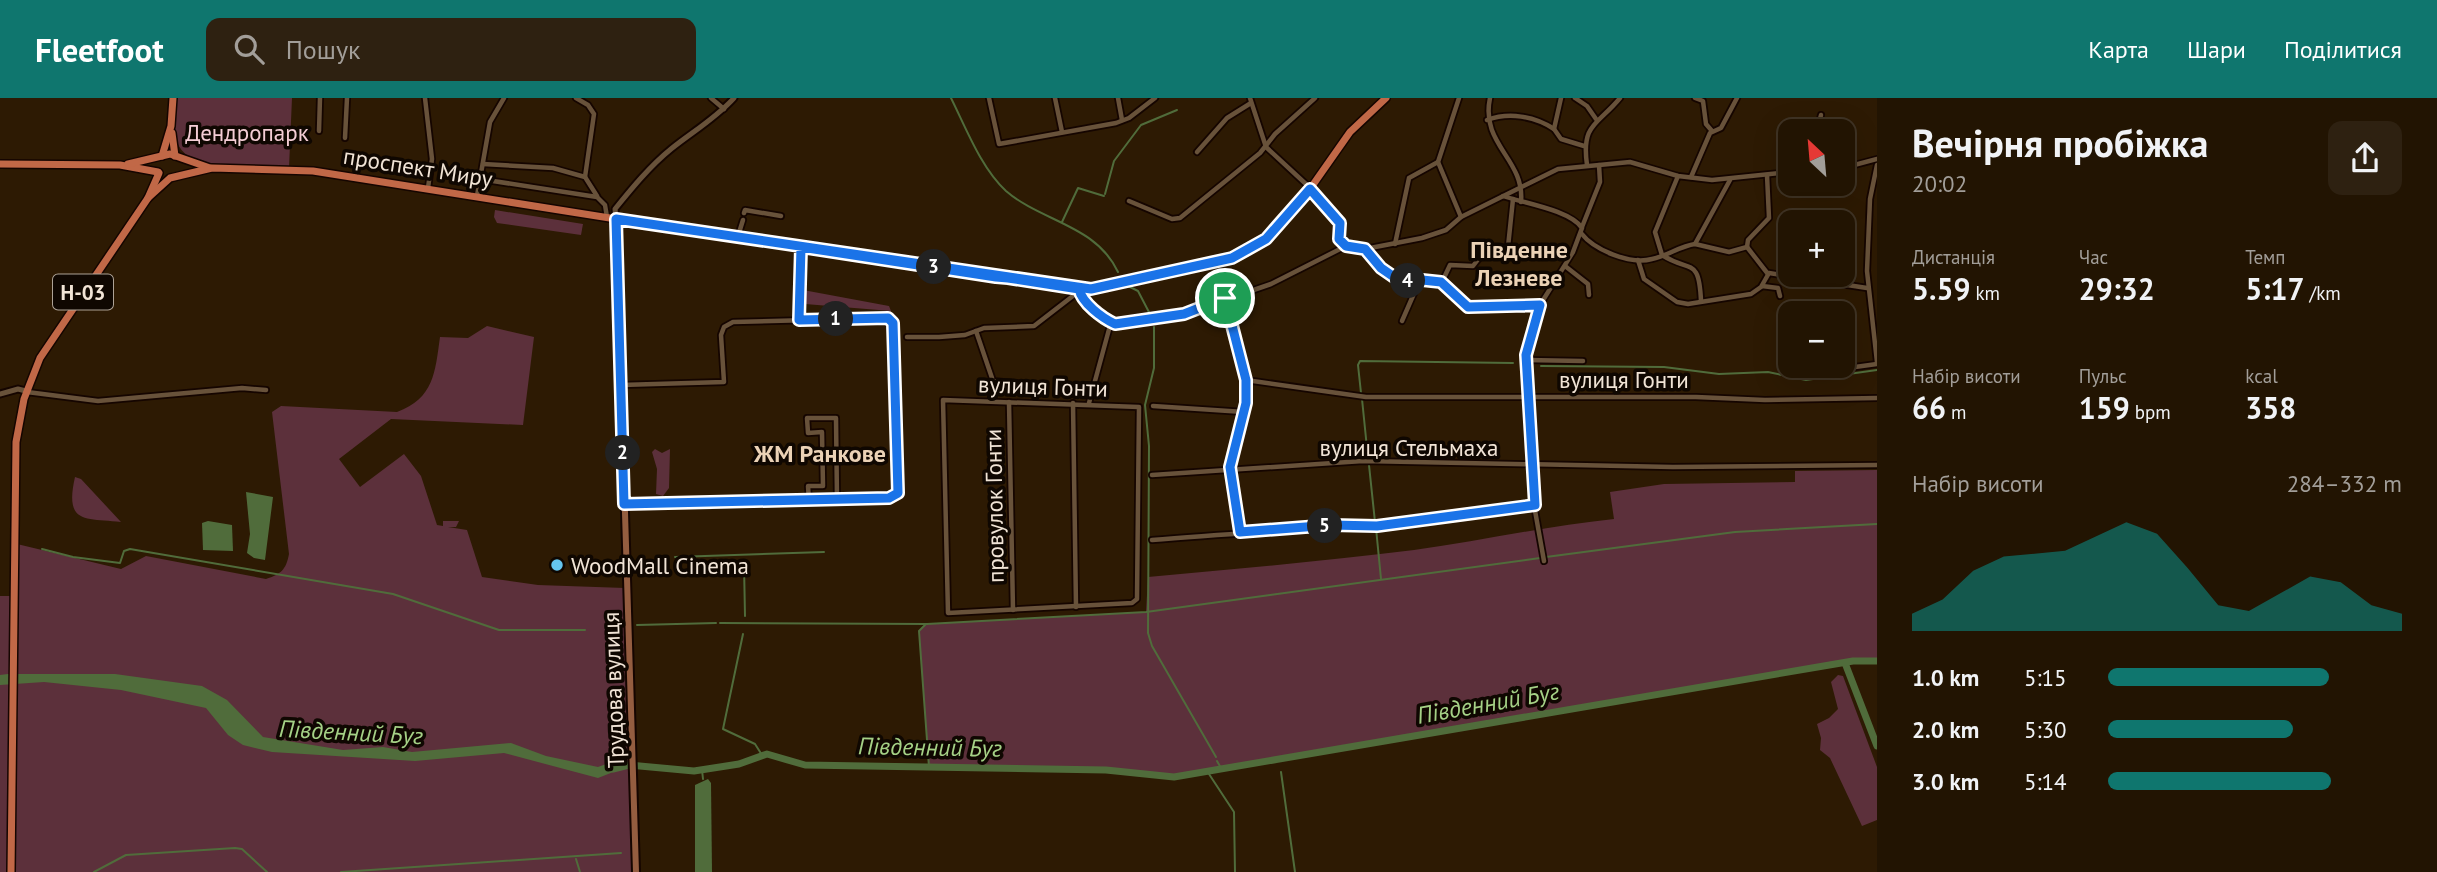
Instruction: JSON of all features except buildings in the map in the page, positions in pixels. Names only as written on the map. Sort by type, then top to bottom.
[{"type":"main road","name":"Н-03","points":[[148,198],[180,168],[171,126],[173,98]]},
{"type":"main road","name":"проспект Миру","points":[[172,177],[212,168],[313,171],[1078,290],[1104,288],[1232,258],[1266,239],[1310,189],[1350,132],[1386,98]]},
{"type":"main road","name":"Н-03","points":[[11,872],[16,442],[26,391],[57,331],[148,198],[158,173],[156,164],[171,126]]},
{"type":"main road","points":[[120,165],[161,157],[176,157]]},
{"type":"main road","name":"проспект Миру","points":[[176,157],[212,168]]},
{"type":"main road","points":[[0,164],[120,165],[172,177]]},
{"type":"main road","name":"Трудова вулиця","points":[[616,219],[636,872]]},
{"type":"street","points":[[319,131],[320,98]]},
{"type":"street","points":[[345,138],[347,98]]},
{"type":"street","points":[[425,98],[432,159],[428,188]]},
{"type":"street","points":[[477,196],[494,111],[504,98]]},
{"type":"street","points":[[576,98],[588,105],[594,114],[585,177]]},
{"type":"street","points":[[711,98],[724,109]]},
{"type":"street","points":[[616,219],[615,209],[669,151],[724,109],[734,98]]},
{"type":"street","points":[[989,98],[999,144],[1122,120],[1156,98]]},
{"type":"street","points":[[1055,98],[1062,132]]},
{"type":"street","points":[[1118,98],[1122,120]]},
{"type":"street","points":[[1129,201],[1172,219],[1180,218],[1266,147],[1275,134],[1315,98]]},
{"type":"street","points":[[1459,98],[1438,162],[1461,216]]},
{"type":"street","points":[[1490,98],[1487,120],[1500,150],[1513,165],[1521,186],[1521,202]]},
{"type":"street","points":[[1554,129],[1561,98]]},
{"type":"street","points":[[1575,98],[1587,106],[1596,119]]},
{"type":"street","points":[[1587,165],[1584,146],[1596,119],[1620,98]]},
{"type":"street","points":[[1696,98],[1703,101],[1706,124],[1717,133],[1737,98]]},
{"type":"street","points":[[1196,152],[1227,118],[1251,100],[1266,147],[1310,189],[1340,223],[1339,239],[1346,246]]},
{"type":"street","points":[[1820,119],[1821,115]]},
{"type":"street","points":[[1487,120],[1504,116],[1526,117],[1554,129],[1561,139],[1584,146]]},
{"type":"street","points":[[1691,177],[1712,131]]},
{"type":"street","points":[[1855,165],[1877,159]]},
{"type":"street","points":[[1395,244],[1409,178],[1438,162]]},
{"type":"street","points":[[907,337],[939,337],[1034,326],[1078,290],[1111,321],[1124,324],[1184,314],[1271,284],[1346,246],[1365,249],[1446,230],[1461,216],[1558,169],[1630,162],[1678,176],[1730,180],[1778,174]]},
{"type":"street","points":[[483,164],[553,168],[585,177],[605,205],[607,218]]},
{"type":"street","points":[[1544,561],[1535,505],[1526,360],[1540,305],[1566,266],[1600,182],[1599,165]]},
{"type":"street","points":[[1855,367],[1877,363],[1867,288],[1870,199],[1876,167]]},
{"type":"street","points":[[1767,175],[1769,218],[1748,240],[1747,247],[1768,274],[1867,288]]},
{"type":"street","points":[[1662,255],[1655,232],[1678,176]]},
{"type":"street","points":[[480,179],[599,198]]},
{"type":"street","points":[[1695,243],[1730,180]]},
{"type":"street","points":[[1503,196],[1568,218],[1602,249],[1638,260],[1652,260],[1695,243],[1729,252],[1747,247]]},
{"type":"street","points":[[1441,282],[1450,265],[1473,266],[1486,249],[1508,247],[1513,199]]},
{"type":"street","points":[[744,213],[744,210],[781,216]]},
{"type":"street","points":[[737,237],[743,220]]},
{"type":"street","points":[[799,320],[801,247]]},
{"type":"street","points":[[1365,249],[1381,268],[1394,277],[1419,282],[1441,282],[1468,307],[1540,305]]},
{"type":"street","points":[[1662,255],[1691,267],[1700,279],[1701,301]]},
{"type":"street","points":[[1638,260],[1644,279],[1677,302],[1751,294],[1762,286],[1768,274]]},
{"type":"street","points":[[1566,266],[1588,284],[1589,295]]},
{"type":"street","points":[[1402,321],[1419,282]]},
{"type":"street","points":[[1762,286],[1778,288],[1780,296]]},
{"type":"street","points":[[1225,298],[1246,380],[1244,412],[1231,469],[1240,532]]},
{"type":"street","points":[[621,385],[724,382],[721,335],[724,327],[733,322],[888,318],[893,323],[898,493],[889,498],[624,504]]},
{"type":"street","points":[[1089,403],[1111,321]]},
{"type":"street","points":[[976,331],[992,381],[991,401]]},
{"type":"street","points":[[1526,360],[1583,361]]},
{"type":"street","name":"вулиця Гонти","points":[[1246,380],[1366,397],[1528,395],[1765,400],[1877,398]]},
{"type":"street","points":[[992,381],[1038,385]]},
{"type":"street","points":[[0,394],[18,389],[98,401],[242,388],[266,390]]},
{"type":"street","name":"вулиця Гонти","points":[[1013,610],[948,613],[943,400],[1089,403],[1139,407],[1138,599],[1132,603],[1076,607]]},
{"type":"street","name":"провулок Гонти","points":[[1009,402],[1013,610]]},
{"type":"street","points":[[1013,610],[1076,607],[1073,403]]},
{"type":"street","points":[[1153,406],[1244,412]]},
{"type":"street","points":[[809,501],[808,486],[823,486],[822,432],[808,433],[807,418],[836,418],[837,500]]},
{"type":"street","name":"вулиця Стельмаха","points":[[1152,475],[1363,461],[1673,467],[1877,465]]},
{"type":"street","points":[[1152,540],[1331,525],[1377,526],[1535,505]]},
{"type":"green space","name":"Дендропарк","points":[[175,98],[292,98],[289,168],[224,168],[193,159],[182,150],[175,137]]},
{"type":"green space","points":[[495,210],[583,224],[581,235],[497,223]]},
{"type":"green space","points":[[803,290],[889,306],[891,311],[805,304]]},
{"type":"green space","points":[[487,326],[534,337],[523,425],[391,419],[339,459],[360,487],[404,454],[421,476],[437,525],[443,526],[443,521],[459,521],[456,527],[448,527],[467,530],[482,577],[538,585],[625,588],[634,872],[13,872],[17,544],[121,569],[146,556],[266,579],[276,575],[284,568],[289,554],[272,412],[281,406],[397,412],[426,392],[434,373],[440,337],[468,338]]},
{"type":"green space","points":[[655,449],[662,453],[670,449],[669,488],[663,496],[656,494],[657,469],[652,452]]},
{"type":"green space","points":[[1877,470],[1877,661],[1853,661],[1174,777],[1106,770],[929,767],[919,631],[927,624],[1146,612],[1148,577],[1414,550],[1614,519],[1610,492],[1664,484],[1795,482],[1795,471]]},
{"type":"green space","points":[[75,477],[81,479],[121,522],[88,519],[75,511],[72,493]]},
{"type":"green space","points":[[0,596],[13,596],[10,872],[0,872]]},
{"type":"green space","points":[[1838,675],[1843,676],[1877,767],[1877,820],[1862,826],[1830,758],[1820,750],[1821,738],[1817,724],[1838,709],[1831,682]]},
{"type":"shaded area","points":[[246,492],[273,497],[265,560],[254,558],[247,553],[250,534]]},
{"type":"shaded area","points":[[208,521],[232,525],[233,551],[203,550],[202,523]]},
{"type":"shaded area","points":[[115,674],[202,686],[227,700],[263,737],[343,750],[383,747],[412,752],[511,743],[546,756],[598,767],[617,760],[621,769],[598,778],[504,753],[415,761],[272,752],[243,745],[228,735],[206,708],[121,690],[44,682],[0,685],[0,675]]},
{"type":"shaded area","points":[[708,779],[711,783],[712,872],[695,872],[695,785]]},
{"type":"waterway","points":[[951,98],[968,135],[997,182],[1020,201],[1096,244],[1118,272]]},
{"type":"waterway","points":[[1105,194],[1114,161],[1141,125],[1177,110]]},
{"type":"waterway","points":[[1062,222],[1078,188],[1104,196]]},
{"type":"waterway","points":[[1128,286],[1138,291],[1151,316]]},
{"type":"waterway","points":[[1154,327],[1154,368],[1145,405],[1149,446],[1148,633],[1152,646],[1216,757]]},
{"type":"waterway","points":[[1361,393],[1358,365],[1360,361],[1513,363]]},
{"type":"waterway","points":[[1541,366],[1664,367],[1719,374],[1768,372],[1806,380],[1877,370]]},
{"type":"waterway","points":[[1362,399],[1368,458]]},
{"type":"waterway","points":[[1369,465],[1375,522]]},
{"type":"waterway","points":[[1546,557],[1735,532],[1877,524]]},
{"type":"waterway","points":[[1376,528],[1381,579]]},
{"type":"waterway","points":[[42,549],[73,557],[120,563],[124,551],[130,549],[393,594],[499,630],[585,630]]},
{"type":"waterway","points":[[675,557],[824,552]]},
{"type":"waterway","points":[[720,623],[927,624],[1146,612],[1540,558]]},
{"type":"waterway","points":[[744,565],[745,616]]},
{"type":"waterway","points":[[637,625],[716,623]]},
{"type":"waterway","points":[[926,624],[919,631],[929,767]]},
{"type":"waterway","points":[[743,634],[723,729],[755,744],[762,755]]},
{"type":"waterway","name":"Південний Буг","points":[[613,769],[629,765],[694,771],[739,764],[767,754],[805,765],[1106,770],[1174,777],[1853,661],[1877,661]]},
{"type":"waterway","points":[[1845,663],[1877,746]]},
{"type":"waterway","points":[[1217,761],[1221,768]]},
{"type":"waterway","points":[[702,770],[703,779]]},
{"type":"waterway","points":[[1207,771],[1234,812],[1235,872]]},
{"type":"waterway","points":[[1281,772],[1295,872]]},
{"type":"waterway","points":[[94,872],[126,855],[235,848],[242,849],[267,872]]},
{"type":"waterway","points":[[341,872],[621,853]]},
{"type":"waterway","points":[[576,859],[580,872]]},
{"type":"place","name":"WoodMall Cinema","points":[[557,565]]},
{"type":"district","name":"Південне Лезневе","points":[[1519,263]]},
{"type":"district","name":"ЖМ Ранкове","points":[[820,453]]},
{"type":"route","points":[[1310,189],[1340,223],[1339,239],[1346,246],[1365,249],[1381,268],[1394,277],[1417,282],[1441,282],[1468,307],[1540,305],[1526,355],[1535,505],[1377,526],[1331,525],[1240,532],[1230,467],[1246,403],[1246,380],[1225,298],[1184,314],[1115,324],[1105,319],[1081,296],[1079,289],[996,277],[868,257],[801,247],[799,320],[888,318],[893,323],[898,493],[889,498],[804,502],[624,504],[616,219],[1091,289],[1232,258],[1266,239],[1310,189]]}]
